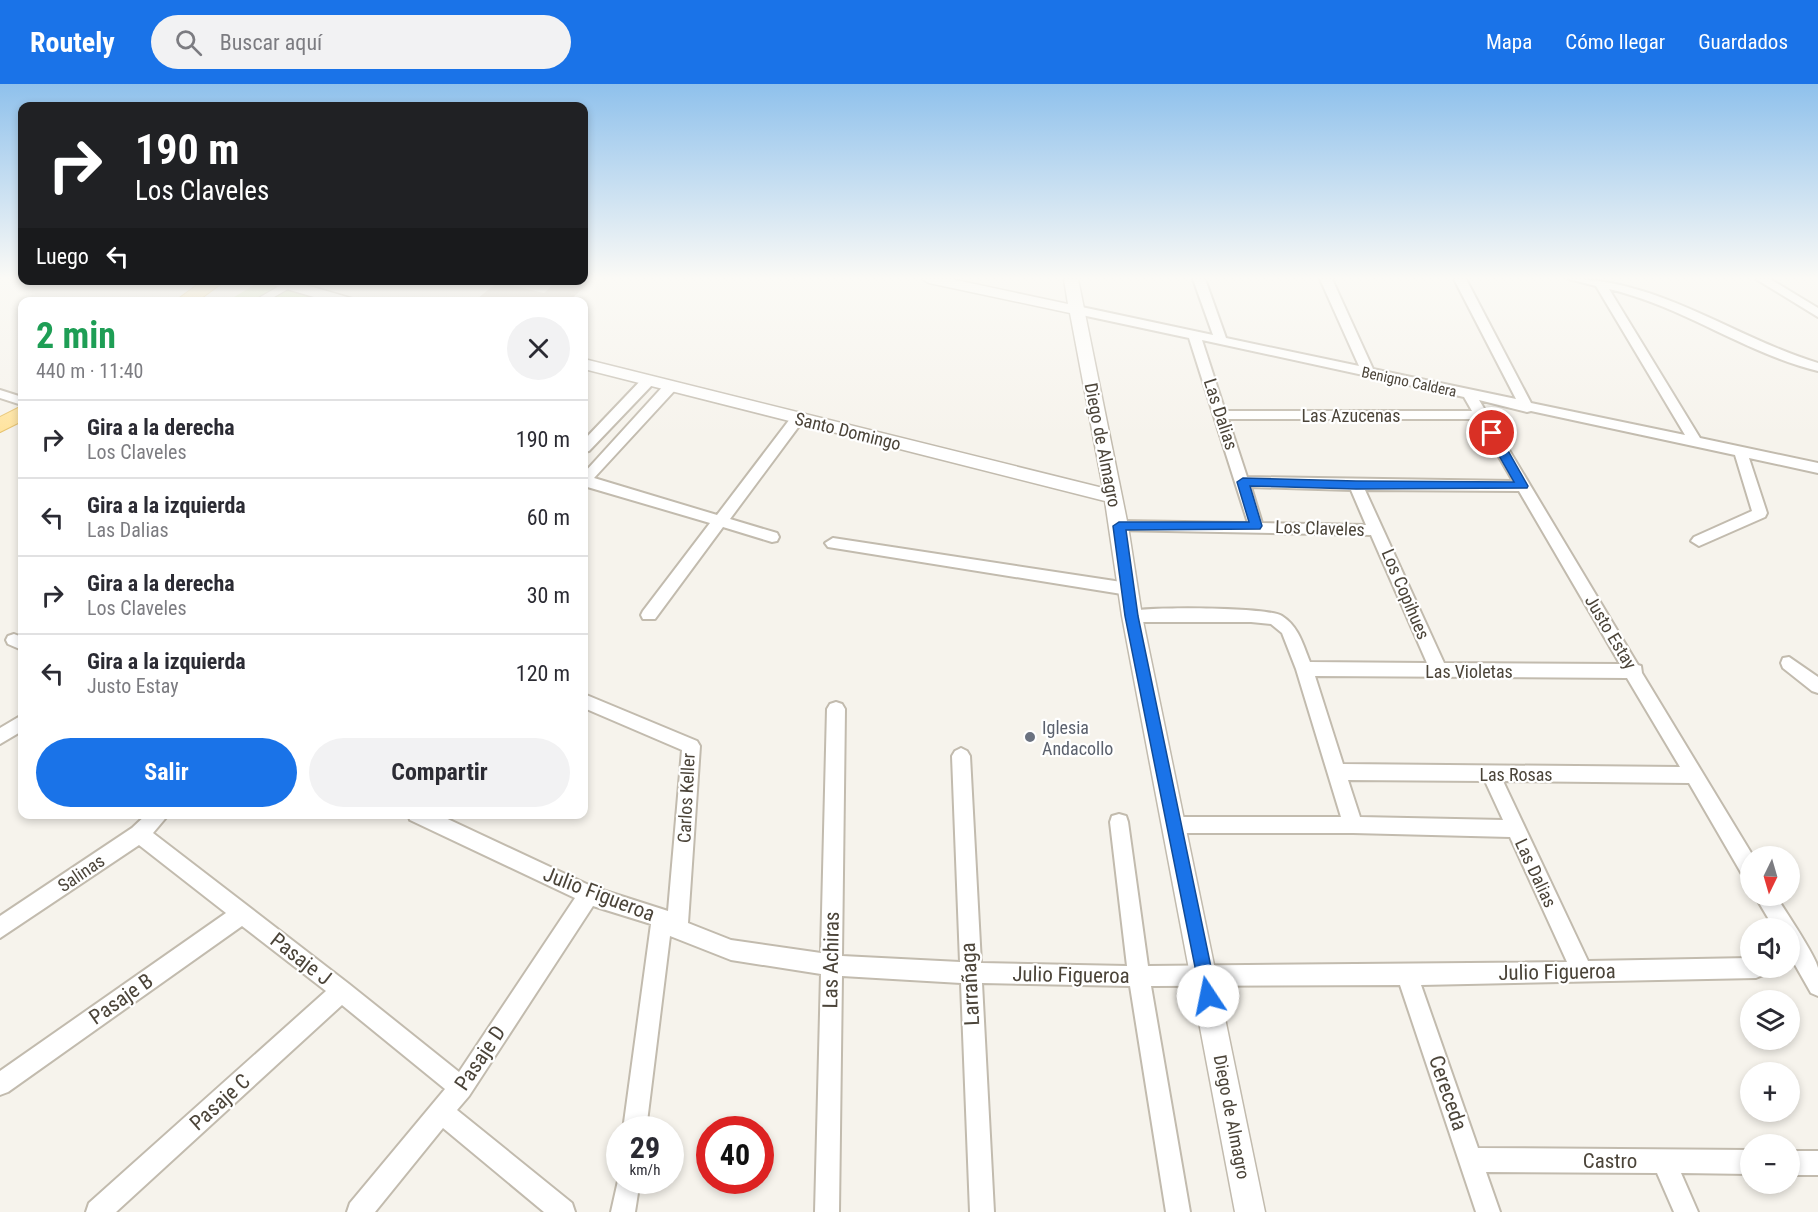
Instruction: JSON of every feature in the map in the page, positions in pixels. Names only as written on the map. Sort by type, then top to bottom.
[{"type":"main road","points":[[0,414],[18,406]]},
{"type":"main road","points":[[0,426],[18,408]]},
{"type":"street","name":"Diego de Almagro","points":[[1081,332],[1119,526],[1132,616],[1250,1212]]},
{"type":"street","name":"Benigno Caldera","points":[[1173,332],[1818,468]]},
{"type":"street","points":[[1217,332],[1221,342]]},
{"type":"street","points":[[1350,332],[1370,374]]},
{"type":"street","points":[[1487,332],[1527,408]]},
{"type":"street","points":[[1635,332],[1695,441]]},
{"type":"street","points":[[1728,332],[1785,357],[1818,367]]},
{"type":"street","name":"Las Dalias","points":[[1196,337],[1256,526]]},
{"type":"street","name":"Santo Domingo","points":[[588,365],[1113,498]]},
{"type":"street","points":[[588,444],[649,380]]},
{"type":"street","points":[[588,477],[671,386]]},
{"type":"street","points":[[0,394],[18,402]]},
{"type":"street","name":"Justo Estay","points":[[1470,396],[1635,671],[1740,852]]},
{"type":"street","name":"Las Azucenas","points":[[1221,415],[1482,415]]},
{"type":"street","points":[[649,615],[798,418]]},
{"type":"street","points":[[1699,541],[1760,513],[1740,450]]},
{"type":"street","points":[[588,482],[772,537]]},
{"type":"street","points":[[1243,482],[1522,486]]},
{"type":"street","name":"Los Copihues","points":[[1356,485],[1439,671]]},
{"type":"street","name":"Los Claveles","points":[[1119,526],[1256,526],[1378,530]]},
{"type":"street","points":[[833,543],[1128,589]]},
{"type":"street","points":[[1132,616],[1251,616],[1275,619],[1289,630],[1304,669],[1353,825]]},
{"type":"street","points":[[1789,663],[1818,686]]},
{"type":"street","name":"Las Violetas","points":[[1304,669],[1635,671]]},
{"type":"street","name":"Carlos Keller","points":[[588,702],[691,746],[670,924],[636,1116]]},
{"type":"street","name":"Las Achiras","points":[[827,1212],[836,709]]},
{"type":"street","points":[[0,737],[18,725]]},
{"type":"street","name":"Larrañaga","points":[[961,756],[982,1212]]},
{"type":"street","name":"Las Rosas","points":[[1336,772],[1696,775]]},
{"type":"street","name":"Las Dalias","points":[[1491,774],[1582,972]]},
{"type":"street","name":"Salinas","points":[[0,928],[139,834],[155,819]]},
{"type":"street","name":"Julio Figueroa","points":[[428,819],[589,895],[670,924],[731,950],[831,965],[970,973],[1139,976],[1407,975],[1740,968]]},
{"type":"street","points":[[1119,822],[1139,976],[1178,1212]]},
{"type":"street","points":[[1175,825],[1353,825],[1515,829]]},
{"type":"street","name":"Pasaje J","points":[[139,834],[342,991],[461,1088]]},
{"type":"street","name":"Pasaje D","points":[[359,1212],[461,1088],[589,895]]},
{"type":"street","name":"Pasaje B","points":[[0,1084],[242,914]]},
{"type":"street","points":[[1805,966],[1818,986]]},
{"type":"street","name":"Cereceda","points":[[1407,975],[1488,1212]]},
{"type":"street","name":"Pasaje C","points":[[98,1212],[342,991]]},
{"type":"street","points":[[441,1112],[563,1212]]},
{"type":"street","name":"Castro","points":[[1470,1160],[1740,1162]]},
{"type":"street","points":[[1664,1162],[1686,1212]]},
{"type":"street","points":[[1800,1163],[1818,1163]]},
{"type":"street","points":[[623,1212],[625,1194]]},
{"type":"place","name":"Iglesia Andacollo","points":[[1030,737]]},
{"type":"route","points":[[1208,996],[1132,616],[1119,526],[1256,526],[1243,482],[1522,486],[1492,433]]}]
